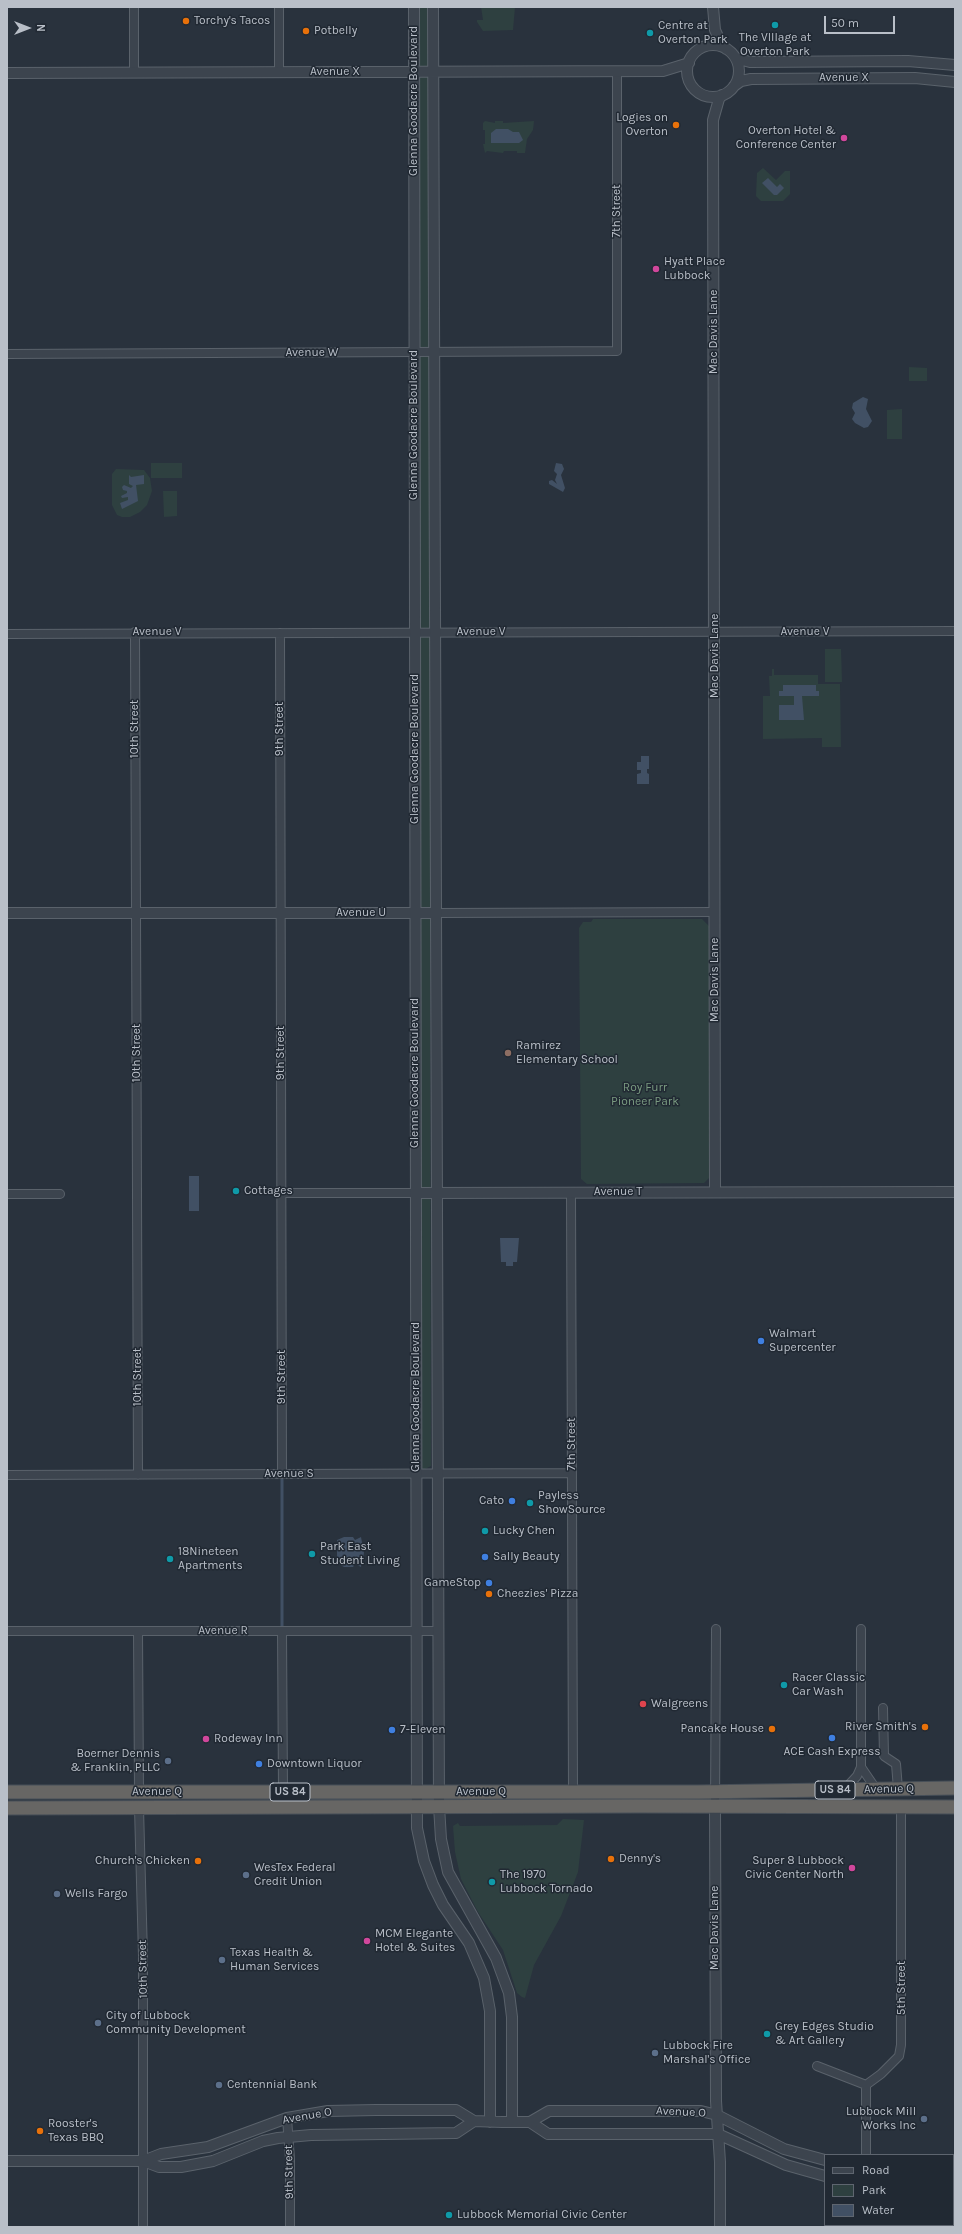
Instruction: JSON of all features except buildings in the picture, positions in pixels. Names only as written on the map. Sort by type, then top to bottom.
[{"type":"highway","name":"Avenue Q","points":[[7,1792],[715,1792],[955,1788]]},
{"type":"highway","points":[[83,1808],[90,1800],[128,1799],[136,1797],[139,1792]]},
{"type":"highway","points":[[139,1808],[147,1800],[194,1799],[206,1792]]},
{"type":"highway","name":"Avenue Q","points":[[7,1808],[417,1806],[955,1807]]},
{"type":"street","points":[[134,7],[134,73]]},
{"type":"street","points":[[279,7],[279,72]]},
{"type":"street","name":"Glenna Goodacre Boulevard","points":[[414,7],[417,1806],[419,1840],[433,1885],[443,1905],[471,1947],[484,1978],[490,2011],[490,2122]]},
{"type":"street","name":"Glenna Goodacre Boulevard","points":[[434,7],[439,1806],[441,1839],[448,1872],[493,1952],[509,1993],[512,2017],[512,2122]]},
{"type":"street","points":[[713,7],[713,22],[707,40],[689,63],[688,76],[690,82],[707,101],[713,120]]},
{"type":"street","points":[[701,94],[708,96],[722,95],[734,86],[738,75],[736,58],[720,41],[713,22]]},
{"type":"street","points":[[700,48],[713,45],[726,49]]},
{"type":"street","name":"Avenue X","points":[[736,58],[750,62],[908,61],[955,65]]},
{"type":"street","name":"Avenue X","points":[[663,71],[689,63]]},
{"type":"street","name":"7th Street","points":[[617,71],[617,351]]},
{"type":"street","name":"Avenue X","points":[[7,73],[663,71],[682,76],[690,82]]},
{"type":"street","name":"Avenue X","points":[[734,86],[741,81],[751,79],[916,78],[955,82]]},
{"type":"street","points":[[713,120],[722,95]]},
{"type":"street","name":"Mac Davis Lane","points":[[713,120],[715,1192]]},
{"type":"street","name":"Avenue W","points":[[7,354],[617,351]]},
{"type":"street","name":"Avenue V","points":[[7,634],[135,632],[955,631]]},
{"type":"street","name":"10th Street","points":[[135,632],[138,1475]]},
{"type":"street","name":"9th Street","points":[[280,632],[282,1474]]},
{"type":"street","name":"Avenue U","points":[[7,913],[715,912]]},
{"type":"street","name":"7th Street","points":[[571,1192],[573,1792]]},
{"type":"street","name":"Avenue T","points":[[281,1193],[955,1192]]},
{"type":"street","points":[[7,1194],[60,1194]]},
{"type":"street","name":"Avenue S","points":[[7,1475],[572,1473]]},
{"type":"street","name":"Mac Davis Lane","points":[[716,1629],[715,1806],[717,2115],[720,2227]]},
{"type":"street","points":[[845,1790],[857,1776],[861,1767],[861,1629]]},
{"type":"street","name":"Avenue R","points":[[7,1631],[439,1631]]},
{"type":"street","points":[[138,1631],[139,1792]]},
{"type":"street","points":[[282,1631],[283,1792]]},
{"type":"street","points":[[883,1708],[884,1756],[896,1764],[898,1788]]},
{"type":"street","points":[[861,1767],[876,1789]]},
{"type":"street","name":"5th Street","points":[[866,2085],[881,2074],[899,2056],[901,2045],[901,1806]]},
{"type":"street","name":"10th Street","points":[[139,1808],[143,1956],[143,2227]]},
{"type":"street","points":[[817,2066],[866,2085],[866,2154]]},
{"type":"street","name":"Avenue O","points":[[7,2162],[143,2161],[161,2154],[208,2147],[287,2118],[340,2111],[456,2110],[474,2122],[456,2133],[288,2136],[263,2141],[213,2161],[193,2165],[159,2167],[143,2161]]},
{"type":"street","name":"Avenue O","points":[[824,2160],[784,2149],[717,2115],[701,2111],[549,2111],[530,2122],[548,2134],[718,2134],[786,2165],[824,2176]]},
{"type":"street","name":"9th Street","points":[[287,2118],[290,2227]]},
{"type":"street","points":[[474,2122],[530,2122]]},
{"type":"green space","points":[[418,7],[431,7],[434,892],[430,937],[431,1466],[423,1470],[421,1469],[416,937],[421,893]]},
{"type":"green space","points":[[481,7],[515,7],[513,30],[483,31],[477,22],[477,20],[483,20]]},
{"type":"green space","points":[[485,121],[495,123],[495,121],[503,121],[503,123],[534,121],[533,130],[527,139],[525,153],[517,153],[517,151],[504,151],[503,153],[487,151],[485,153],[483,144],[485,144],[485,130],[483,130],[483,123]]},
{"type":"green space","points":[[763,168],[776,180],[785,171],[790,171],[790,194],[783,201],[761,201],[756,196],[757,173]]},
{"type":"green space","points":[[909,367],[927,368],[927,381],[909,381]]},
{"type":"green space","points":[[902,409],[902,439],[887,439],[887,410]]},
{"type":"green space","points":[[151,463],[182,463],[182,478],[151,478]]},
{"type":"green space","points":[[116,469],[144,470],[150,478],[152,491],[147,505],[140,512],[130,517],[122,517],[117,515],[112,505],[112,474]]},
{"type":"green space","points":[[163,491],[177,491],[177,516],[164,517]]},
{"type":"green space","points":[[825,649],[841,649],[842,682],[825,682]]},
{"type":"green space","points":[[772,669],[774,669],[774,675],[818,675],[818,684],[840,684],[841,747],[822,747],[822,738],[763,739],[763,696],[770,696],[769,676],[772,676]]},
{"type":"green space","name":"Roy Furr Pioneer Park","points":[[593,919],[702,919],[709,926],[710,1173],[709,1178],[704,1183],[587,1184],[581,1179],[579,928],[583,922],[591,922]]},
{"type":"green space","points":[[563,1819],[584,1820],[578,1872],[561,1916],[534,1965],[525,1998],[517,1993],[503,1950],[478,1912],[461,1879],[455,1852],[453,1826],[458,1823],[460,1826],[557,1825]]},
{"type":"green space","points":[[955,2191],[955,2227],[840,2227],[954,2226]]},
{"type":"water","points":[[496,129],[508,129],[513,132],[519,132],[523,140],[519,143],[491,143],[491,133]]},
{"type":"water","points":[[768,178],[777,187],[780,184],[784,188],[777,195],[774,195],[762,183]]},
{"type":"water","points":[[863,397],[868,399],[866,409],[872,421],[868,427],[864,428],[855,423],[852,419],[855,413],[852,408],[853,403]]},
{"type":"water","points":[[556,463],[562,464],[564,469],[561,475],[565,488],[563,492],[549,484],[549,481],[552,480],[557,484],[555,480],[557,474],[554,471]]},
{"type":"water","points":[[129,475],[131,477],[144,475],[144,484],[136,485],[138,501],[122,509],[120,503],[128,500],[128,497],[122,498],[121,496],[127,493],[127,491],[123,490],[122,487],[124,485],[131,488],[133,486],[129,484]]},
{"type":"water","points":[[783,685],[816,685],[816,691],[819,691],[819,696],[802,696],[804,720],[779,720],[779,705],[794,705],[794,696],[779,696],[779,691],[783,691]]},
{"type":"water","points":[[641,756],[649,756],[649,769],[647,769],[647,773],[649,774],[649,784],[637,784],[637,774],[641,773],[641,770],[637,770],[637,762],[641,762]]},
{"type":"water","points":[[189,1176],[199,1176],[199,1211],[189,1211]]},
{"type":"water","points":[[500,1238],[519,1238],[517,1262],[513,1262],[513,1266],[506,1266],[506,1262],[501,1262]]},
{"type":"water","points":[[344,1537],[353,1537],[355,1540],[361,1537],[364,1553],[361,1567],[355,1564],[353,1567],[344,1567],[337,1563],[337,1540]]},
{"type":"waterway","points":[[282,1476],[282,1630]]},
{"type":"place","name":"Torchy's Tacos","points":[[186,21]]},
{"type":"place","name":"The VIllage at Overton Park","points":[[775,25]]},
{"type":"place","name":"Potbelly","points":[[306,31]]},
{"type":"place","name":"Centre at Overton Park","points":[[650,33]]},
{"type":"place","name":"Logies on Overton","points":[[676,125]]},
{"type":"place","name":"Overton Hotel & Conference Center","points":[[844,138]]},
{"type":"place","name":"Hyatt Place Lubbock","points":[[656,269]]},
{"type":"place","name":"Ramirez Elementary School","points":[[508,1053]]},
{"type":"place","name":"Cottages","points":[[236,1191]]},
{"type":"place","name":"Walmart Supercenter","points":[[761,1341]]},
{"type":"place","name":"Cato","points":[[512,1501]]},
{"type":"place","name":"Payless ShowSource","points":[[530,1503]]},
{"type":"place","name":"Lucky Chen","points":[[485,1531]]},
{"type":"place","name":"Park East Student Living","points":[[312,1554]]},
{"type":"place","name":"Sally Beauty","points":[[485,1557]]},
{"type":"place","name":"18Nineteen Apartments","points":[[170,1559]]},
{"type":"place","name":"GameStop","points":[[489,1583]]},
{"type":"place","name":"Cheezies' Pizza","points":[[489,1594]]},
{"type":"place","name":"Racer Classic Car Wash","points":[[784,1685]]},
{"type":"place","name":"Walgreens","points":[[643,1704]]},
{"type":"place","name":"River Smith's","points":[[925,1727]]},
{"type":"place","name":"Pancake House","points":[[772,1729]]},
{"type":"place","name":"7-Eleven","points":[[392,1730]]},
{"type":"place","name":"ACE Cash Express","points":[[832,1738]]},
{"type":"place","name":"Rodeway Inn","points":[[206,1739]]},
{"type":"place","name":"Boerner Dennis & Franklin, PLLC","points":[[168,1761]]},
{"type":"place","name":"Downtown Liquor","points":[[259,1764]]},
{"type":"place","name":"Denny's","points":[[611,1859]]},
{"type":"place","name":"Church's Chicken","points":[[198,1861]]},
{"type":"place","name":"Super 8 Lubbock Civic Center North","points":[[852,1868]]},
{"type":"place","name":"WesTex Federal Credit Union","points":[[246,1875]]},
{"type":"place","name":"The 1970 Lubbock Tornado","points":[[492,1882]]},
{"type":"place","name":"Wells Fargo","points":[[57,1894]]},
{"type":"place","name":"MCM Elegante Hotel & Suites","points":[[367,1941]]},
{"type":"place","name":"Texas Health & Human Services","points":[[222,1960]]},
{"type":"place","name":"City of Lubbock Community Development","points":[[98,2023]]},
{"type":"place","name":"Grey Edges Studio & Art Gallery","points":[[767,2034]]},
{"type":"place","name":"Lubbock Fire Marshal's Office","points":[[655,2053]]},
{"type":"place","name":"Centennial Bank","points":[[219,2085]]},
{"type":"place","name":"Lubbock Mill Works Inc","points":[[924,2119]]},
{"type":"place","name":"Rooster's Texas BBQ","points":[[40,2131]]},
{"type":"place","name":"Lubbock Memorial Civic Center","points":[[449,2215]]}]
